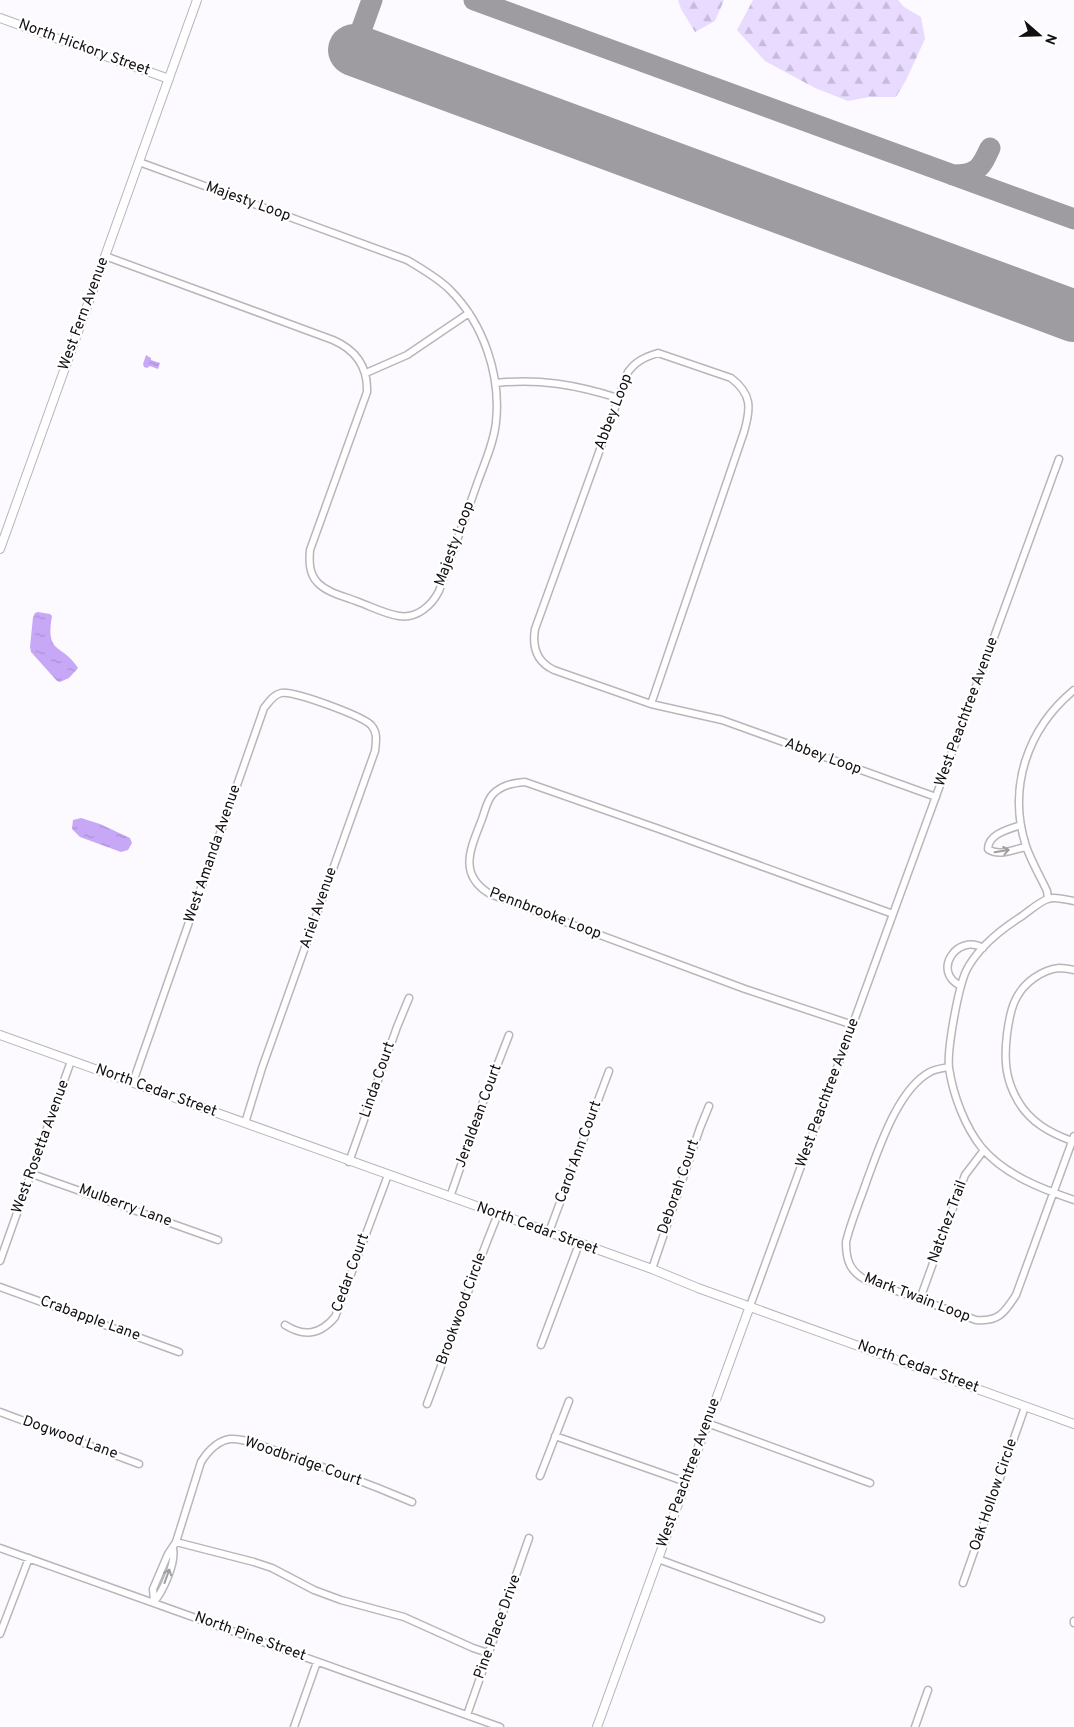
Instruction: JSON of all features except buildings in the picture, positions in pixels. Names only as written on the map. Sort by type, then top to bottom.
[{"type":"street","name":"West Fern Avenue","points":[[0,549],[196,0]]},
{"type":"street","name":"North Hickory Street","points":[[0,18],[168,79]]},
{"type":"street","name":"Majesty Loop","points":[[139,162],[407,260],[430,274],[451,291],[469,313],[489,355],[496,383],[496,424],[439,591],[434,601],[428,607],[419,612],[400,617],[327,590],[317,582],[312,574],[309,563],[314,537],[367,392],[366,373]]},
{"type":"street","points":[[105,256],[343,344],[359,359],[366,373],[407,355],[469,313]]},
{"type":"street","name":"Abbey Loop","points":[[651,704],[744,432],[750,406],[746,394],[740,385],[731,378],[658,354],[635,362],[628,372],[536,629],[533,640],[538,656],[548,667],[651,704],[722,720],[936,797]]},
{"type":"street","points":[[496,383],[552,382],[573,385],[618,398]]},
{"type":"street","name":"West Peachtree Avenue","points":[[597,1727],[1059,459]]},
{"type":"street","points":[[1048,899],[1026,847],[1021,825],[1020,785],[1023,768],[1036,733],[1050,713],[1074,690]]},
{"type":"street","name":"West Amanda Avenue","points":[[133,1082],[264,708],[274,696],[282,692],[292,692],[341,710]]},
{"type":"street","name":"Ariel Avenue","points":[[245,1123],[375,750],[377,739],[375,730],[370,724],[341,710]]},
{"type":"street","name":"Pennbrooke Loop","points":[[853,1025],[727,982],[490,894],[478,887],[471,876],[470,851],[491,796],[500,788],[511,783],[525,782],[893,914]]},
{"type":"street","points":[[1021,825],[991,838],[988,843],[988,849],[994,853],[1000,853],[1026,847]]},
{"type":"street","points":[[1074,901],[1048,899],[998,932],[966,970],[951,1037],[949,1067],[954,1090],[962,1112],[974,1136],[984,1150],[1006,1168],[1025,1180],[1074,1200]]},
{"type":"street","points":[[961,986],[954,983],[949,977],[948,963],[954,951],[962,946],[971,944],[983,948]]},
{"type":"street","points":[[1073,1138],[1054,1135],[1037,1124],[1018,1102],[1008,1080],[1005,1061],[1009,1014],[1014,1000],[1025,984],[1043,972],[1059,968],[1074,970]]},
{"type":"street","name":"Linda Court","points":[[350,1162],[409,998]]},
{"type":"street","name":"North Cedar Street","points":[[0,1035],[652,1269],[698,1288],[1074,1424]]},
{"type":"street","name":"Jeraldean Court","points":[[450,1197],[483,1102],[509,1035]]},
{"type":"street","name":"West Rosetta Avenue","points":[[0,1261],[71,1061]]},
{"type":"street","name":"Mark Twain Loop","points":[[949,1067],[931,1071],[918,1081],[903,1100],[888,1126],[846,1242],[846,1256],[850,1267],[857,1275],[976,1320],[986,1321],[996,1318],[1007,1310],[1016,1295],[1073,1138]]},
{"type":"street","name":"Carol Ann Court","points":[[549,1232],[609,1071]]},
{"type":"street","name":"Deborah Court","points":[[652,1269],[709,1106]]},
{"type":"street","name":"Natchez Trail","points":[[920,1299],[965,1175],[984,1150]]},
{"type":"street","name":"Mulberry Lane","points":[[32,1174],[218,1240]]},
{"type":"street","name":"Cedar Court","points":[[285,1325],[300,1332],[310,1334],[321,1330],[335,1317],[388,1175]]},
{"type":"street","name":"Brookwood Circle","points":[[427,1404],[498,1214]]},
{"type":"street","points":[[541,1346],[579,1244]]},
{"type":"street","name":"Crabapple Lane","points":[[0,1287],[178,1352]]},
{"type":"street","points":[[540,1476],[568,1401]]},
{"type":"street","name":"Oak Hollow Circle","points":[[963,1584],[1026,1407]]},
{"type":"street","name":"Dogwood Lane","points":[[0,1412],[139,1464]]},
{"type":"street","points":[[707,1423],[870,1483]]},
{"type":"street","points":[[555,1436],[686,1482]]},
{"type":"street","name":"Woodbridge Court","points":[[154,1602],[153,1589],[168,1554],[176,1542],[201,1462],[212,1448],[220,1442],[229,1439],[239,1439],[283,1453],[412,1502]]},
{"type":"street","name":"Pine Place Drive","points":[[467,1715],[529,1538]]},
{"type":"street","points":[[176,1542],[254,1562],[332,1596],[404,1617],[488,1653]]},
{"type":"street","name":"North Pine Street","points":[[0,1548],[500,1727]]},
{"type":"street","points":[[0,1634],[29,1558]]},
{"type":"street","points":[[658,1559],[821,1619]]},
{"type":"street","points":[[294,1727],[317,1662]]},
{"type":"street","points":[[915,1727],[928,1690]]},
{"type":"green space","points":[[678,0],[724,0],[715,21],[695,32],[681,9]]},
{"type":"green space","points":[[753,0],[898,0],[904,7],[921,17],[925,39],[896,97],[869,97],[848,101],[815,88],[765,61],[737,30]]},
{"type":"water","points":[[146,355],[151,360],[160,363],[158,369],[150,366],[144,367]]},
{"type":"water","points":[[38,612],[52,616],[50,628],[53,643],[78,668],[69,678],[60,682],[31,652],[33,617]]},
{"type":"water","points":[[81,818],[100,824],[130,838],[132,843],[128,850],[121,852],[80,837],[72,829],[73,820]]},
{"type":"taxiway","points":[[354,50],[372,0]]},
{"type":"taxiway","points":[[474,0],[1074,219]]},
{"type":"taxiway","points":[[953,175],[973,172],[984,161],[990,148]]},
{"type":"runway","points":[[354,50],[1074,316]]}]
